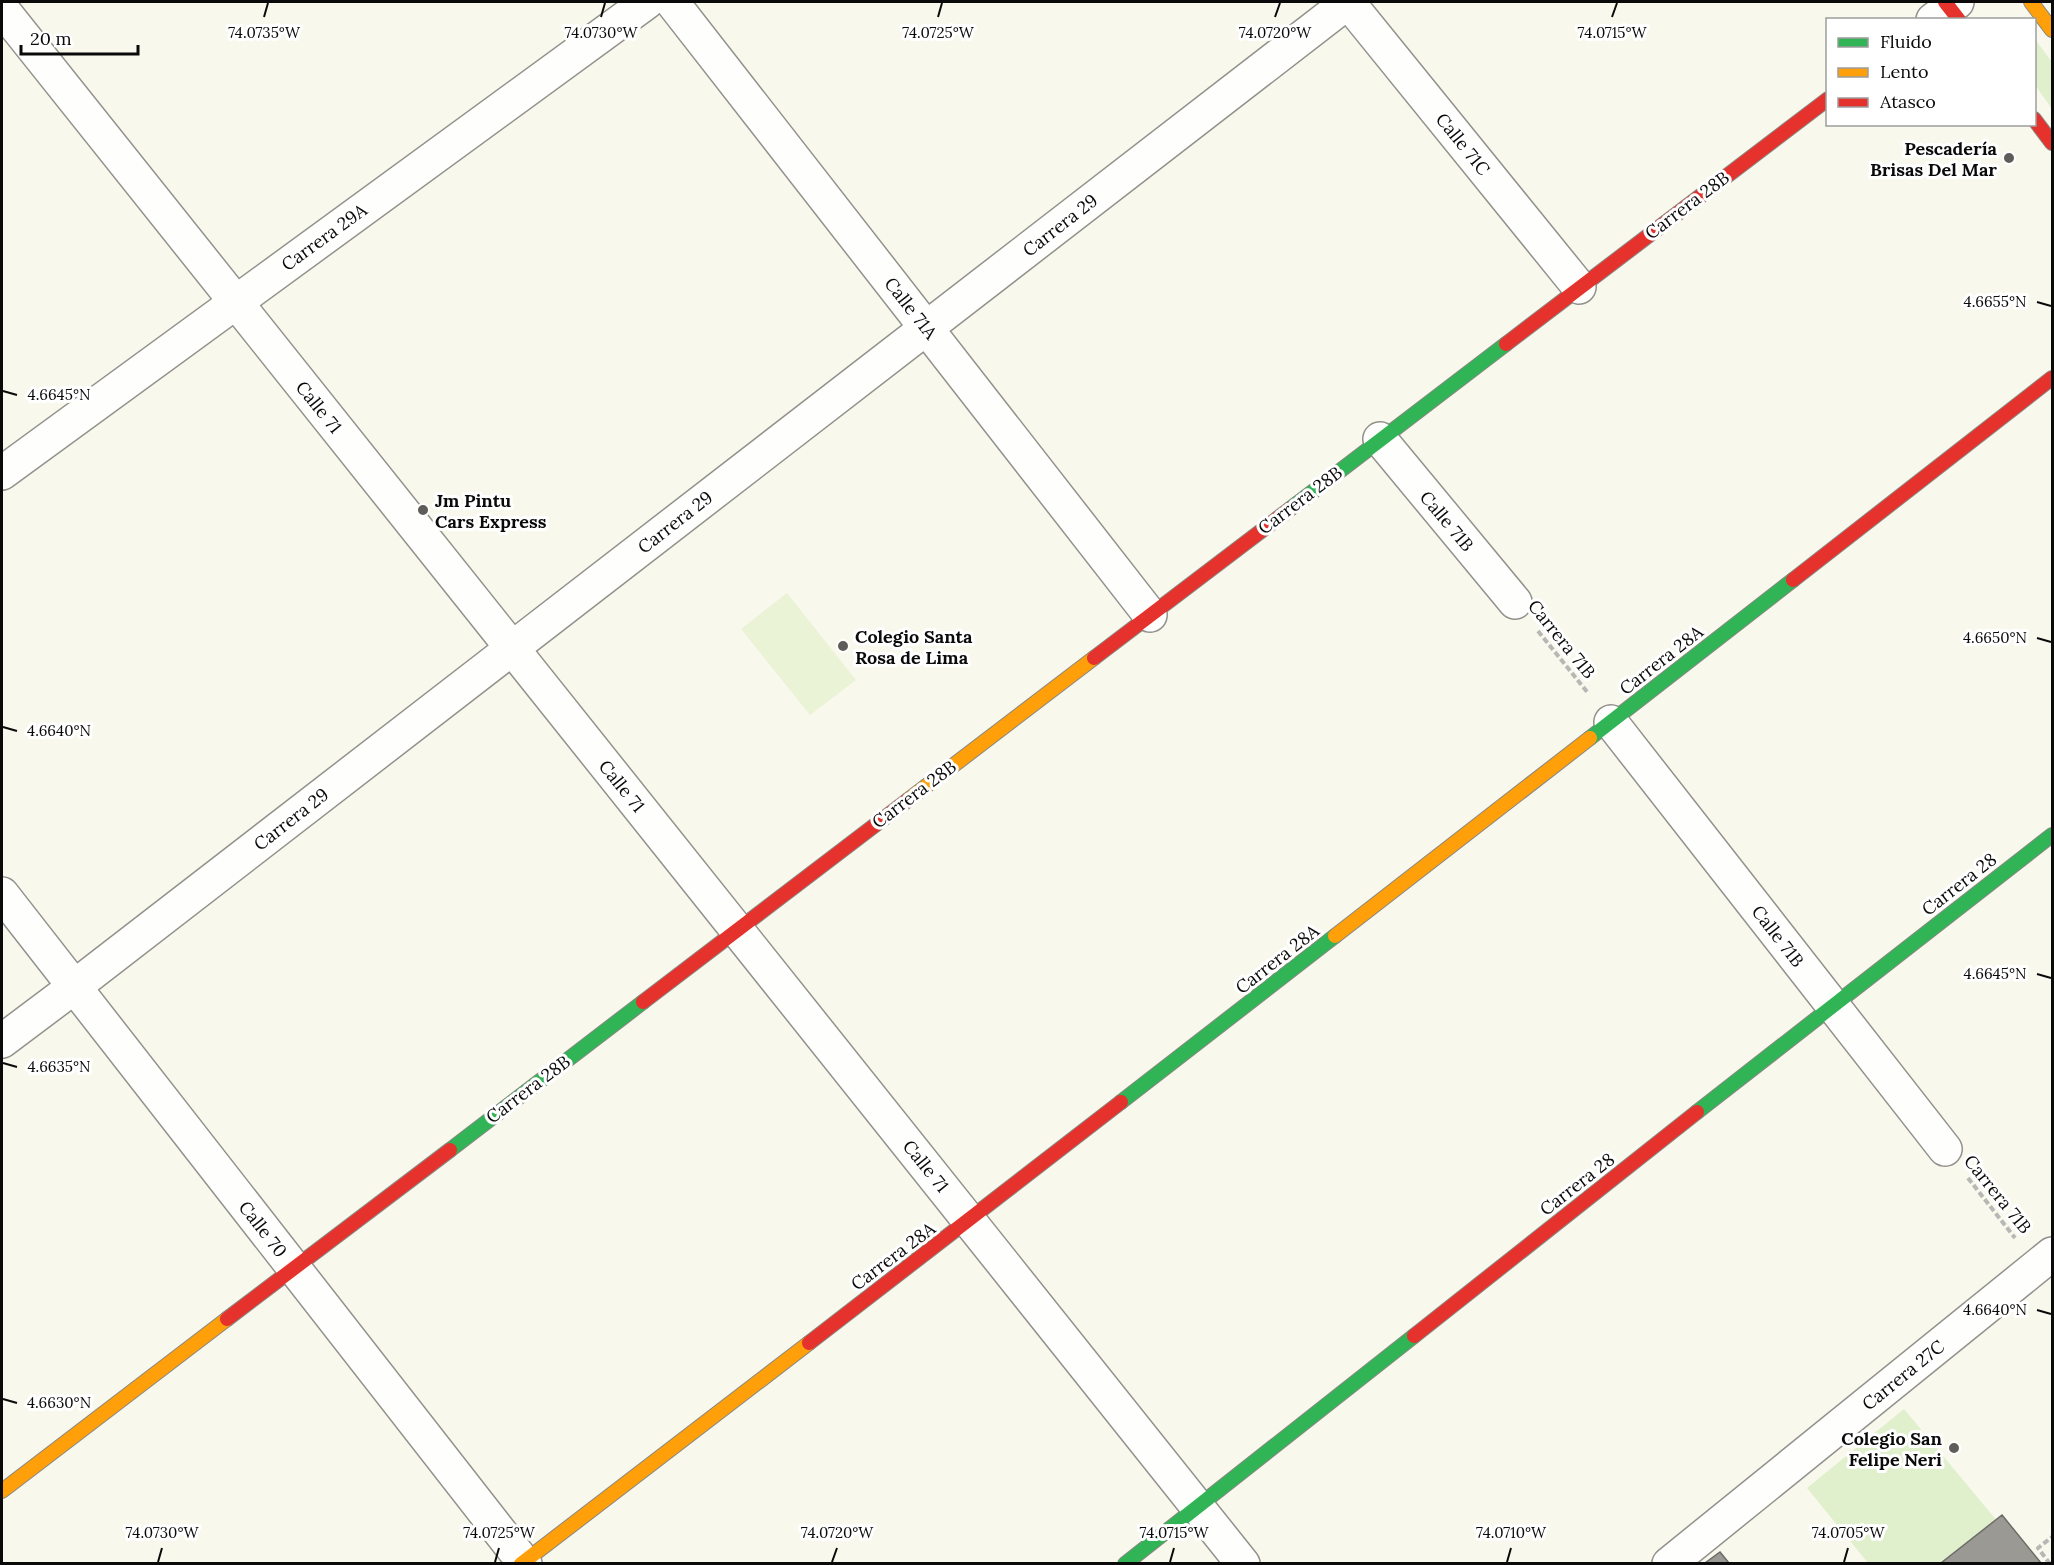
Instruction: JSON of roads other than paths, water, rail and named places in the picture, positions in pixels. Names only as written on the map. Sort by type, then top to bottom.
[{"type":"street","name":"Carrera 29A","points":[[2,472],[647,2]]},
{"type":"street","name":"Calle 71A","points":[[672,2],[1150,615]]},
{"type":"street","name":"Carrera 29","points":[[2,1041],[1348,2]]},
{"type":"street","name":"Calle 71C","points":[[1348,2],[1579,286]]},
{"type":"street","points":[[2031,2],[2052,30]]},
{"type":"street","name":"Calle 71","points":[[2,9],[1244,1563]]},
{"type":"street","name":"Carrera 28B","points":[[2,1491],[1826,100]]},
{"type":"street","points":[[2036,122],[2052,143]]},
{"type":"street","name":"Carrera 28A","points":[[523,1563],[969,1220],[2052,378]]},
{"type":"street","name":"Calle 71B","points":[[1380,439],[1515,602]]},
{"type":"street","name":"Calle 71B","points":[[1611,722],[1945,1149]]},
{"type":"street","name":"Carrera 28","points":[[1125,1563],[1832,1005],[2052,836]]},
{"type":"street","name":"Calle 70","points":[[2,894],[523,1563]]},
{"type":"street","name":"Carrera 27C","points":[[1669,1563],[2045,1260]]},
{"type":"place","name":"Pescadería Brisas Del Mar","points":[[2009,158]]},
{"type":"place","name":"Jm Pintu Cars Express","points":[[423,510]]},
{"type":"place","name":"Colegio Santa Rosa de Lima","points":[[843,646]]},
{"type":"place","name":"Colegio San Felipe Neri","points":[[1954,1448]]}]
